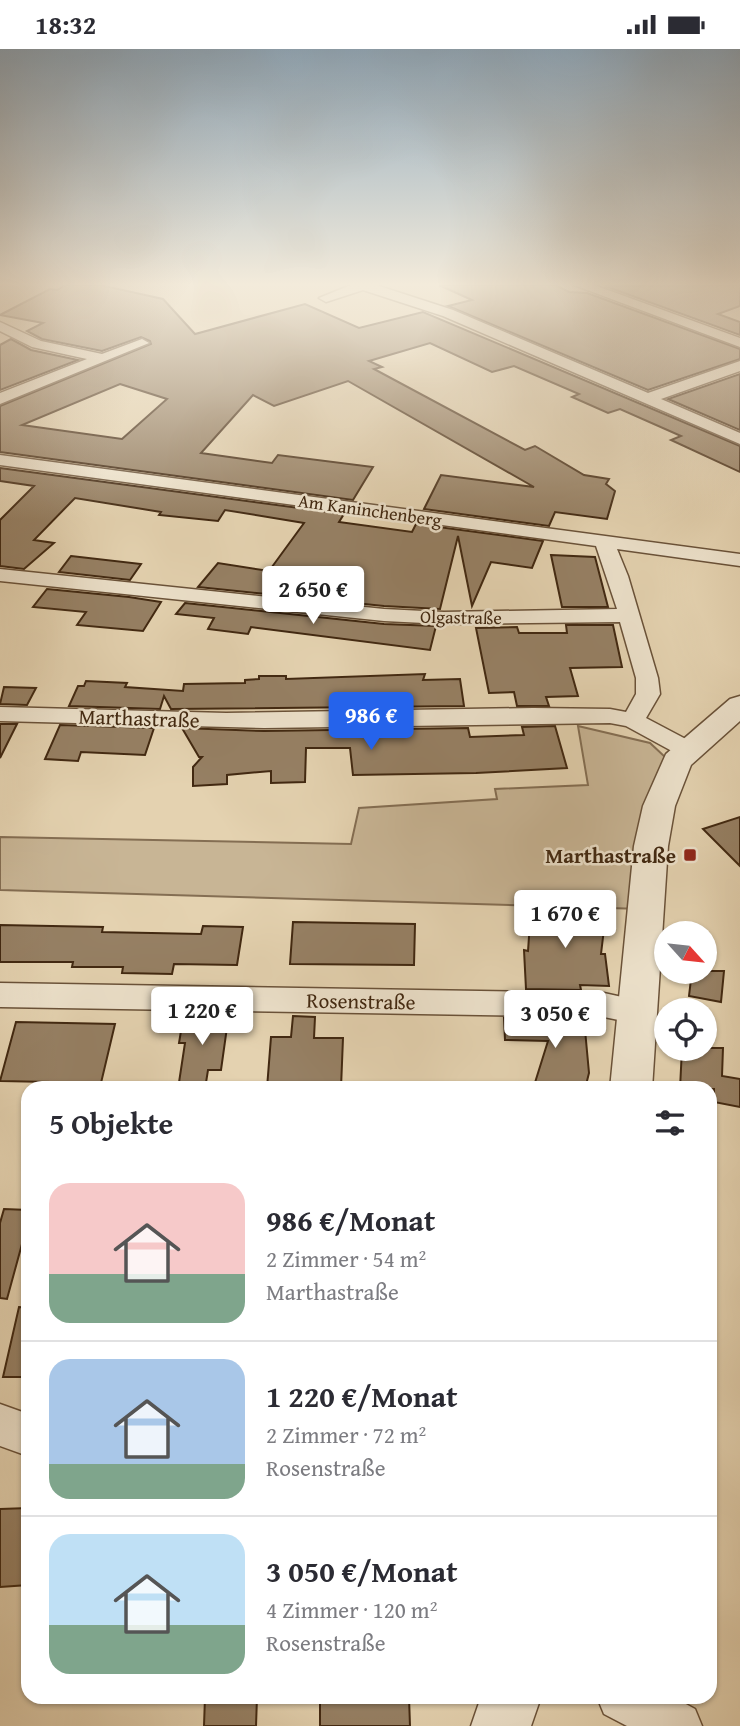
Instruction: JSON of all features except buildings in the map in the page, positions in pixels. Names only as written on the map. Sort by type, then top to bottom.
[{"type":"street","points":[[0,399],[89,363]]},
{"type":"street","points":[[565,363],[740,439]]},
{"type":"street","points":[[647,399],[740,366]]},
{"type":"street","name":"Am Kaninchenberg","points":[[0,460],[740,560]]},
{"type":"street","points":[[604,541],[630,615],[647,678],[648,695],[633,720]]},
{"type":"street","name":"Olgastraße","points":[[0,575],[384,615],[444,618],[630,615]]},
{"type":"street","points":[[632,1081],[654,830],[659,806],[677,761],[740,705]]},
{"type":"street","name":"Marthastraße","points":[[0,713],[276,720],[610,716],[633,720],[690,751]]},
{"type":"street","name":"Rosenstraße","points":[[0,995],[604,1005],[638,1012]]},
{"type":"street","points":[[0,1425],[21,1432]]},
{"type":"street","points":[[501,1726],[509,1704]]},
{"type":"street","points":[[635,1704],[678,1726]]},
{"type":"shaded area","points":[[578,726],[650,743],[664,756],[670,777],[642,909],[0,890],[0,837],[351,844],[359,808],[497,799],[495,789],[588,785]]},
{"type":"place","name":"Marthastraße","points":[[690,855]]}]
